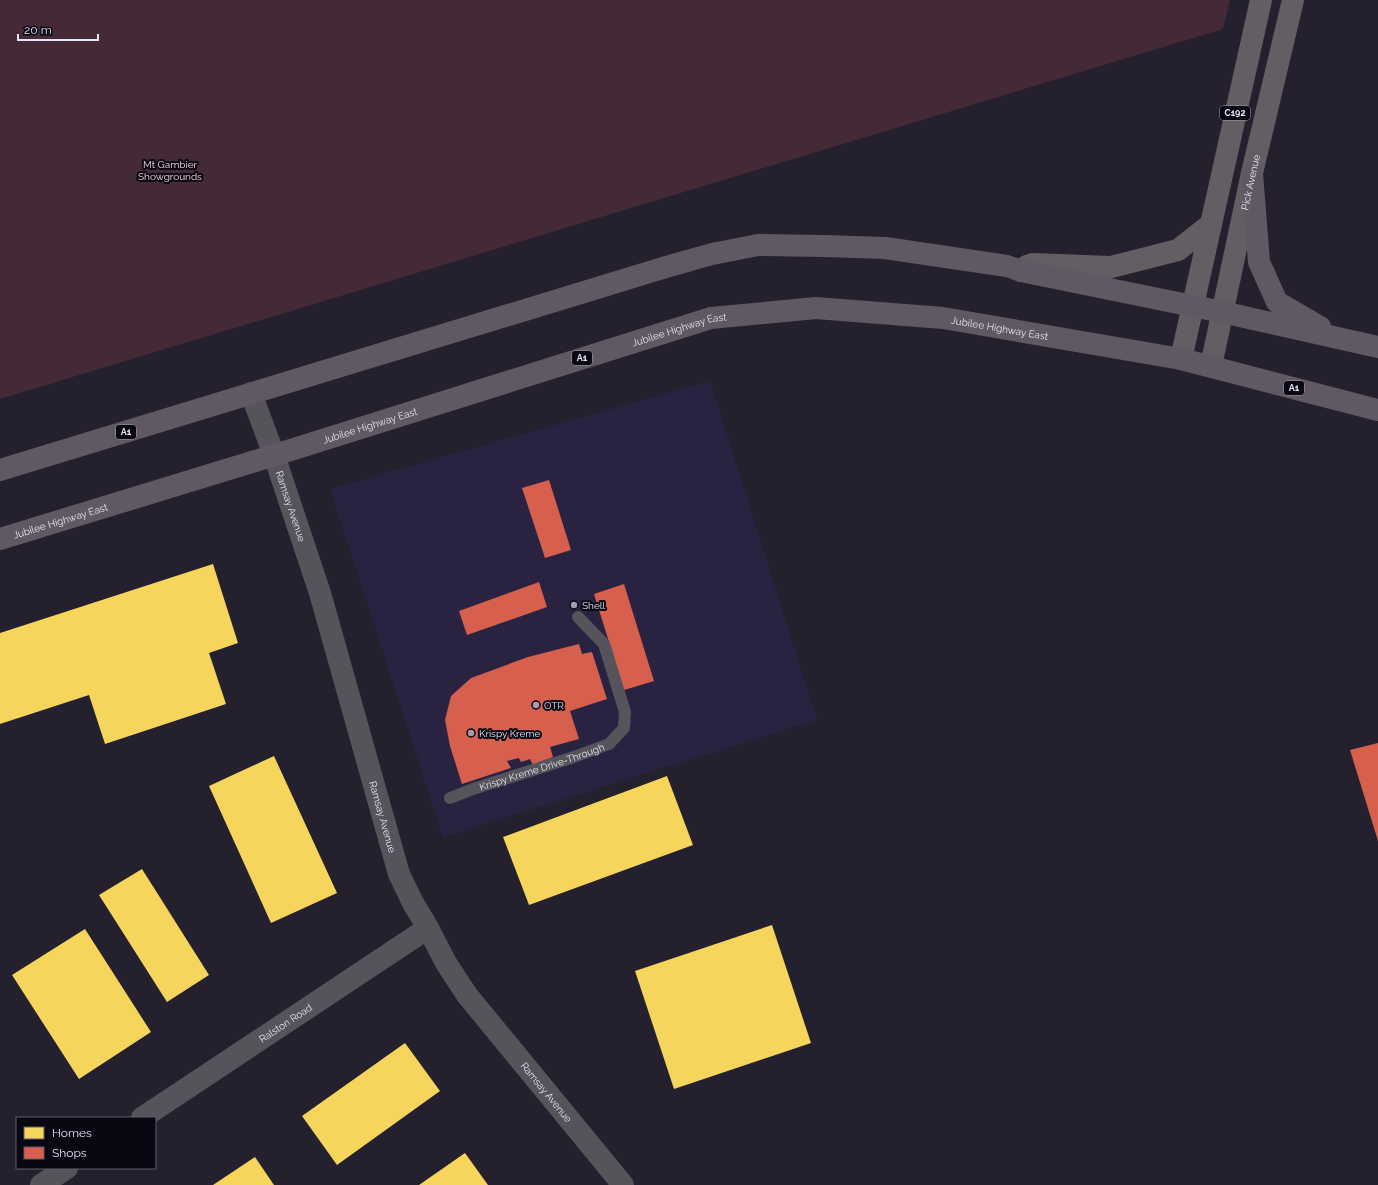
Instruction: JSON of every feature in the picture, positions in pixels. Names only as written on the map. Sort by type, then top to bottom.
[{"type":"highway","points":[[1252,173],[1259,262],[1277,302],[1310,322],[1349,340]]},
{"type":"highway","name":"A1","points":[[0,470],[666,267],[712,254],[758,245],[885,248],[1007,266],[1378,347]]},
{"type":"highway","name":"Jubilee Highway East","points":[[0,539],[711,318],[816,308],[943,318],[1181,359],[1378,410]]},
{"type":"main road","name":"C192","points":[[1181,359],[1261,0]]},
{"type":"main road","name":"Pick Avenue","points":[[1211,366],[1252,173],[1293,0]]},
{"type":"main road","points":[[1286,31],[1298,0]]},
{"type":"main road","points":[[1021,270],[1033,264],[1111,268],[1178,250],[1210,225]]},
{"type":"street","name":"Ramsay Avenue","points":[[251,393],[274,455],[320,593],[399,874],[446,963],[467,995],[623,1185]]},
{"type":"street","name":"Ralston Road","points":[[144,1117],[428,928]]},
{"type":"lane","name":"Krispy Kreme Drive-Through","points":[[450,798],[609,744],[624,728],[625,712],[604,644],[578,617]]},
{"type":"shaded area","name":"Shell","points":[[710,381],[817,720],[443,837],[330,489]]},
{"type":"green space","name":"Mt Gambier Showgrounds","points":[[0,0],[1230,0],[1223,29],[0,399]]},
{"type":"building: Homes","points":[[213,564],[238,643],[209,653],[226,704],[105,744],[89,695],[0,724],[0,633]]},
{"type":"building: Homes","points":[[274,756],[337,893],[271,923],[209,786]]},
{"type":"building: Homes","points":[[667,776],[693,845],[529,905],[503,837]]},
{"type":"building: Homes","points":[[142,869],[209,975],[167,1002],[99,895]]},
{"type":"building: Homes","points":[[772,925],[811,1043],[674,1089],[635,971]]},
{"type":"building: Homes","points":[[85,929],[151,1032],[79,1079],[12,975]]},
{"type":"building: Homes","points":[[405,1043],[440,1091],[337,1165],[302,1116]]},
{"type":"building: Homes","points":[[465,1153],[488,1185],[419,1185]]},
{"type":"building: Homes","points":[[255,1157],[274,1185],[213,1185]]},
{"type":"building: Shops","points":[[549,480],[571,550],[545,558],[522,488]]},
{"type":"building: Shops","points":[[539,582],[547,607],[467,635],[459,611]]},
{"type":"building: Shops","points":[[624,584],[654,681],[624,690],[594,594]]},
{"type":"building: Shops","name":"OTR","points":[[579,644],[582,654],[592,652],[607,699],[570,711],[579,739],[550,747],[553,757],[533,765],[530,759],[521,762],[519,758],[507,761],[511,768],[462,784],[450,746],[445,720],[451,696],[471,678],[528,657]]},
{"type":"building: Shops","points":[[1378,743],[1378,841],[1350,750]]},
{"type":"place","name":"Shell","points":[[574,605]]},
{"type":"place","name":"OTR","points":[[536,705]]},
{"type":"place","name":"Krispy Kreme","points":[[471,733]]}]
